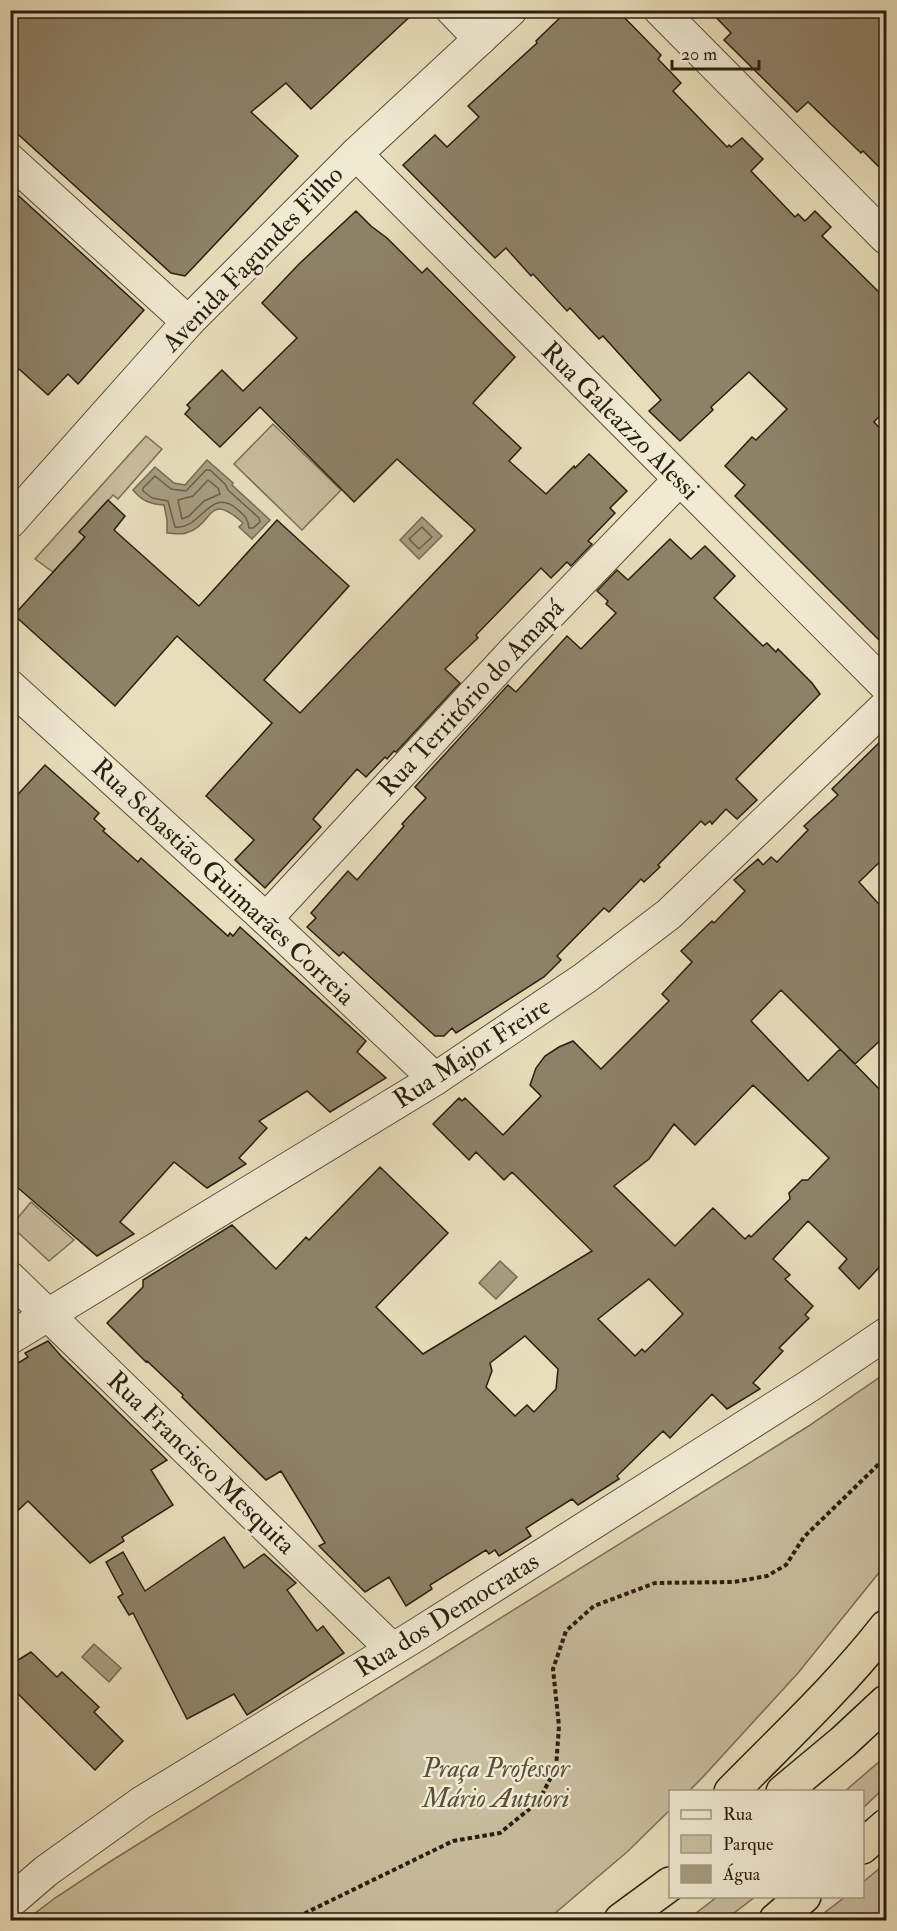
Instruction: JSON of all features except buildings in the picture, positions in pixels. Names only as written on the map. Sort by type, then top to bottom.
[{"type":"highway","points":[[732,1790],[809,1714],[886,1628]]},
{"type":"highway","points":[[784,1790],[843,1742],[886,1702]]},
{"type":"highway","points":[[864,1845],[886,1826]]},
{"type":"highway","points":[[633,1912],[669,1870]]},
{"type":"highway","points":[[633,1912],[669,1885]]},
{"type":"highway","points":[[776,1920],[802,1898]]},
{"type":"street","points":[[452,10],[480,39]]},
{"type":"street","name":"Avenida Fagundes Filho","points":[[10,522],[188,322],[356,154],[511,10]]},
{"type":"street","points":[[660,10],[886,238]]},
{"type":"street","name":"Rua Galeazzo Alessi","points":[[356,154],[886,686]]},
{"type":"street","points":[[10,160],[188,322]]},
{"type":"street","name":"Rua Território do Amapá","points":[[266,919],[512,653],[679,480]]},
{"type":"street","name":"Rua Sebastião Guimarães Correia","points":[[10,686],[266,919],[435,1079]]},
{"type":"street","name":"Rua Major Freire","points":[[10,1338],[435,1079],[585,978],[669,914],[886,706]]},
{"type":"street","name":"Rua Francisco Mesquita","points":[[10,1278],[49,1313],[391,1648]]},
{"type":"street","name":"Rua dos Democratas","points":[[10,1902],[46,1871],[141,1803],[350,1676],[391,1648],[418,1634],[809,1386],[886,1334]]},
{"type":"path","points":[[291,1920],[453,1841],[500,1833],[538,1802],[556,1768],[559,1726],[553,1669],[566,1631],[594,1606],[655,1583],[734,1582],[766,1576],[786,1565],[804,1537],[886,1457]]},
{"type":"green space","points":[[273,424],[341,490],[302,530],[234,464]]},
{"type":"green space","points":[[146,436],[162,449],[118,499],[113,495],[80,532],[85,537],[53,572],[35,559]]},
{"type":"green space","points":[[31,1202],[74,1240],[49,1261],[11,1226]]},
{"type":"green space","name":"Praça Professor Mário Autuori","points":[[886,1373],[886,1564],[798,1673],[702,1778],[690,1790],[669,1790],[669,1811],[627,1852],[547,1920],[26,1920],[111,1861],[807,1427]]},
{"type":"green space","points":[[886,1756],[886,1786],[864,1807],[864,1790],[846,1790]]},
{"type":"green space","points":[[886,1863],[886,1920],[815,1920],[844,1898],[864,1898],[864,1881]]},
{"type":"green space","points":[[716,1898],[754,1898],[725,1920],[687,1920]]},
{"type":"water","points":[[207,460],[270,520],[252,539],[239,527],[243,523],[223,510],[216,510],[195,529],[186,533],[167,533],[164,505],[147,501],[133,490],[155,467],[174,483],[185,485]]},
{"type":"water","points":[[422,517],[442,536],[419,559],[400,540]]},
{"type":"water","points":[[500,1261],[517,1277],[496,1299],[479,1283]]},
{"type":"water","points":[[94,1644],[121,1668],[109,1682],[82,1657]]}]
